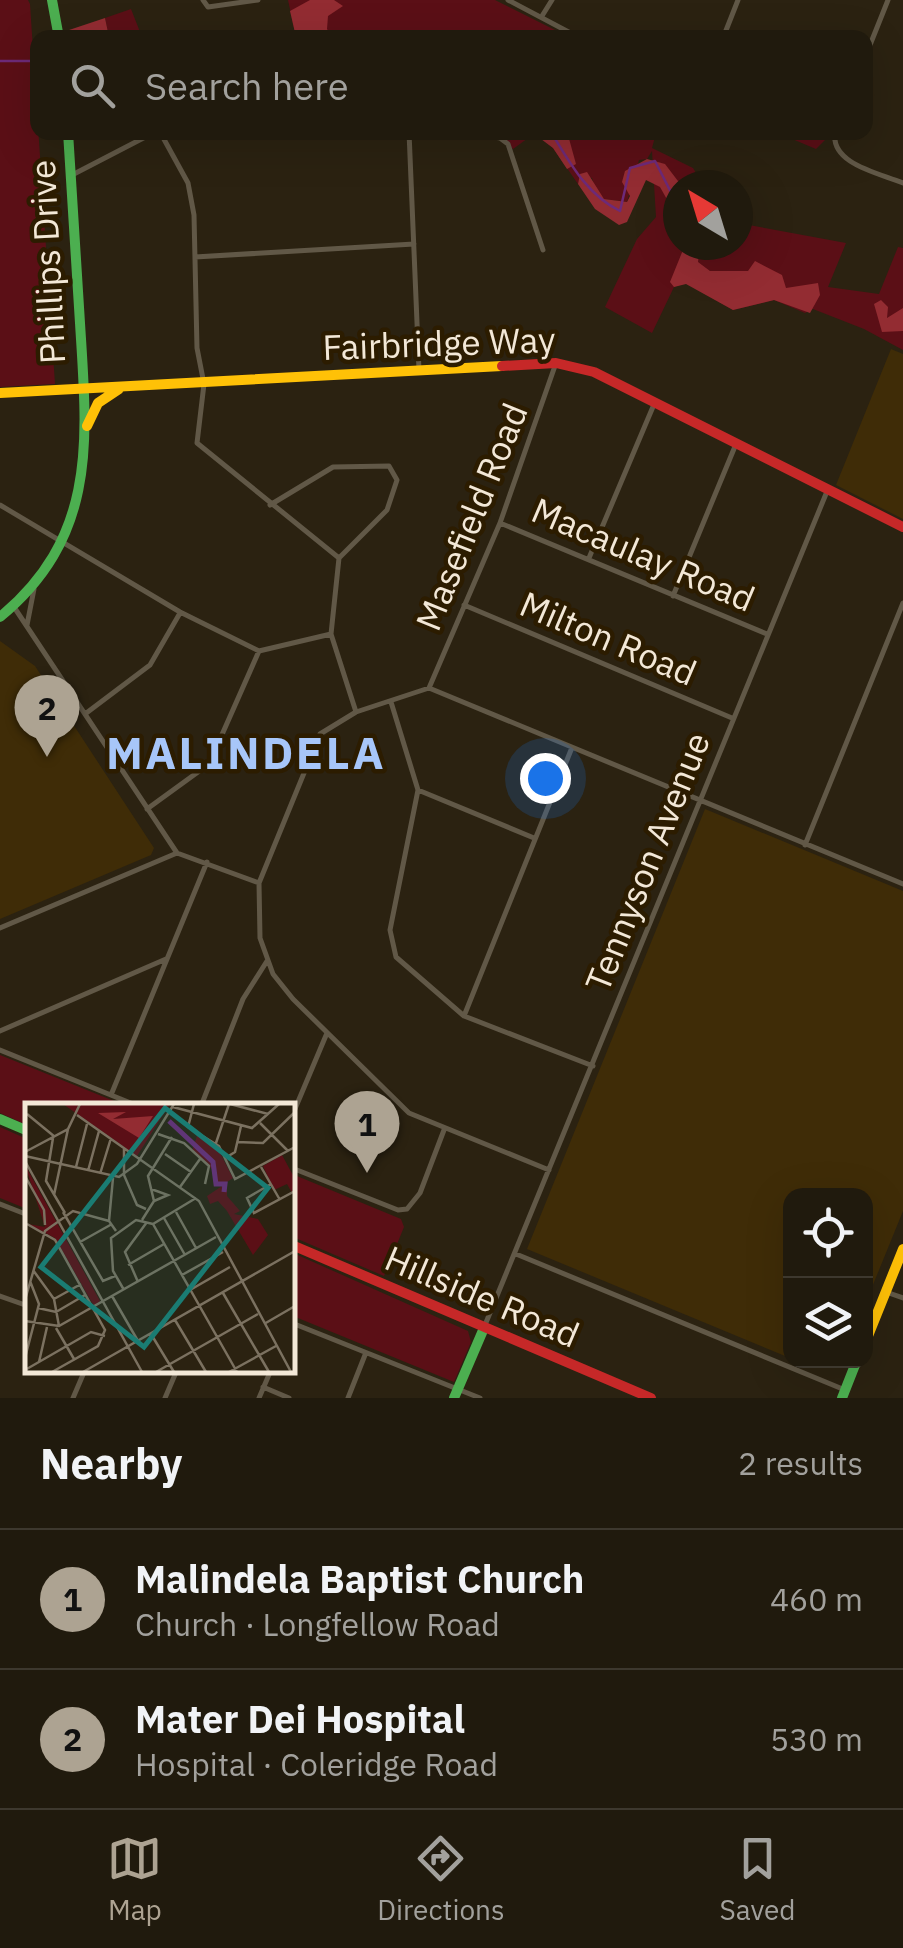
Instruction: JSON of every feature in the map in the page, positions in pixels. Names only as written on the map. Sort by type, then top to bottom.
[{"type":"main road","points":[[52,0],[58,30]]},
{"type":"main road","name":"Phillips Drive","points":[[0,617],[34,589],[61,544],[79,501],[86,428],[69,140]]},
{"type":"main road","name":"Fairbridge Way","points":[[0,392],[204,384],[556,362],[594,372],[903,527]]},
{"type":"main road","points":[[86,428],[98,403],[123,387]]},
{"type":"main road","points":[[0,1119],[25,1130]]},
{"type":"main road","name":"Hillside Road","points":[[295,1246],[651,1398]]},
{"type":"main road","points":[[873,1324],[903,1249]]},
{"type":"main road","points":[[456,1394],[484,1328]]},
{"type":"main road","points":[[844,1394],[854,1368]]},
{"type":"street","points":[[203,0],[208,7],[258,0]]},
{"type":"street","points":[[508,0],[566,30]]},
{"type":"street","points":[[542,16],[552,0]]},
{"type":"street","points":[[725,30],[737,0]]},
{"type":"street","points":[[873,38],[888,0]]},
{"type":"street","points":[[72,175],[142,140]]},
{"type":"street","points":[[163,140],[188,183],[196,257],[196,348],[204,384],[197,443],[339,558]]},
{"type":"street","points":[[409,140],[418,370]]},
{"type":"street","points":[[503,140],[508,144],[543,250]]},
{"type":"street","points":[[834,140],[840,156],[903,183]]},
{"type":"street","points":[[196,257],[414,244]]},
{"type":"street","name":"Masefield Road","points":[[429,688],[500,522],[556,362]]},
{"type":"street","points":[[589,558],[655,402]]},
{"type":"street","points":[[673,596],[736,444]]},
{"type":"street","points":[[270,505],[333,466],[389,466],[397,480],[388,510],[339,558],[331,634],[356,712]]},
{"type":"street","name":"Tennyson Avenue","points":[[484,1328],[829,489]]},
{"type":"street","points":[[0,505],[180,612],[259,651],[331,634]]},
{"type":"street","name":"Macaulay Road","points":[[500,522],[767,634]]},
{"type":"street","points":[[27,626],[34,589]]},
{"type":"street","points":[[806,845],[903,603]]},
{"type":"street","name":"Milton Road","points":[[464,605],[732,718]]},
{"type":"street","points":[[14,607],[177,853],[259,883]]},
{"type":"street","points":[[85,714],[150,665],[180,612]]},
{"type":"street","points":[[147,809],[209,764],[259,651]]},
{"type":"street","points":[[549,1170],[444,1130],[398,1103],[280,984],[267,961],[257,913],[259,883],[326,728],[356,712],[429,688],[903,884]]},
{"type":"street","points":[[391,702],[418,790],[390,946],[407,969],[464,1016],[593,1066]]},
{"type":"street","points":[[464,1016],[571,749]]},
{"type":"street","points":[[418,790],[534,838]]},
{"type":"street","points":[[0,928],[177,853]]},
{"type":"street","points":[[111,1095],[207,862]]},
{"type":"street","points":[[0,1031],[166,958]]},
{"type":"street","points":[[202,1103],[242,999],[267,961]]},
{"type":"street","points":[[295,1109],[327,1033]]},
{"type":"street","points":[[0,1050],[131,1103]]},
{"type":"street","points":[[295,1169],[398,1210],[407,1208],[420,1192],[444,1130]]},
{"type":"street","points":[[0,1204],[25,1214]]},
{"type":"street","points":[[516,1254],[844,1394]]},
{"type":"street","points":[[886,1292],[903,1298]]},
{"type":"street","points":[[0,1296],[25,1305]]},
{"type":"street","points":[[295,1323],[456,1394],[480,1398]]},
{"type":"street","points":[[348,1398],[365,1355]]},
{"type":"street","points":[[73,1398],[84,1373]]},
{"type":"street","points":[[165,1398],[175,1373]]},
{"type":"street","points":[[258,1398],[269,1373]]},
{"type":"street","points":[[263,1387],[290,1398]]},
{"type":"shaded area","points":[[0,0],[28,0],[32,30],[30,140],[39,140],[55,384],[0,387]]},
{"type":"shaded area","points":[[288,0],[495,0],[555,30],[294,30]]},
{"type":"shaded area","points":[[310,0],[334,0],[343,6],[328,16],[328,30],[294,30],[290,11]]},
{"type":"shaded area","points":[[131,9],[139,30],[108,30],[105,18]]},
{"type":"shaded area","points":[[105,18],[108,30],[69,30]]},
{"type":"shaded area","points":[[505,140],[525,140],[513,149]]},
{"type":"shaded area","points":[[542,140],[569,140],[576,164],[567,169]]},
{"type":"shaded area","points":[[543,140],[654,140],[652,148],[693,168],[663,170],[663,260],[753,260],[753,226],[846,243],[828,287],[879,294],[898,247],[903,248],[903,350],[813,309],[805,313],[774,300],[733,310],[686,283],[674,287],[652,333],[605,307],[637,239],[656,217],[652,151],[647,159],[639,160],[627,202],[604,199],[592,178],[580,175],[578,184]]},
{"type":"shaded area","points":[[795,140],[825,140],[816,149]]},
{"type":"shaded area","points":[[647,159],[665,164],[670,170],[663,170],[663,192],[646,180],[627,222],[619,225],[595,209],[578,184],[580,174],[587,172],[604,199],[627,202],[630,196],[622,182],[625,171]]},
{"type":"shaded area","points":[[679,260],[698,260],[710,271],[748,271],[755,261],[782,275],[786,288],[818,283],[820,295],[810,313],[774,300],[733,310],[686,284],[674,287],[670,282]]},
{"type":"shaded area","points":[[881,300],[888,307],[887,318],[903,308],[903,331],[882,332],[874,304]]},
{"type":"shaded area","points":[[891,349],[903,354],[903,519],[836,485]]},
{"type":"shaded area","points":[[0,641],[35,666],[154,848],[151,855],[0,919]]},
{"type":"shaded area","points":[[705,809],[903,891],[903,1211],[873,1285],[873,1188],[783,1188],[783,1355],[527,1249]]},
{"type":"shaded area","points":[[0,1055],[119,1103],[25,1103],[25,1124],[0,1113]]},
{"type":"shaded area","points":[[0,1127],[25,1138],[25,1208],[0,1198]]},
{"type":"shaded area","points":[[295,1175],[401,1219],[404,1227],[384,1276],[295,1238]]},
{"type":"shaded area","points":[[295,1254],[468,1331],[471,1342],[454,1382],[295,1317]]},
{"type":"waterway","points":[[0,61],[30,61]]},
{"type":"waterway","points":[[556,140],[580,177],[620,211],[630,168],[655,161],[663,177]]},
{"type":"traffic: fast","points":[[52,0],[58,30]]},
{"type":"traffic: fast","points":[[0,617],[32,586],[55,553],[71,518],[80,482],[84,406],[68,140]]},
{"type":"traffic: fast","points":[[0,1119],[25,1130]]},
{"type":"traffic: fast","points":[[454,1398],[484,1328]]},
{"type":"traffic: fast","points":[[842,1398],[854,1368]]},
{"type":"traffic: slow","points":[[0,393],[502,366]]},
{"type":"traffic: slow","points":[[87,426],[98,403],[119,389]]},
{"type":"traffic: slow","points":[[873,1324],[903,1249]]},
{"type":"traffic: jam","points":[[502,366],[556,363],[594,372],[903,527]]},
{"type":"traffic: jam","points":[[295,1246],[651,1398]]},
{"type":"place","name":"Mater Dei Hospital","points":[[47,757]]},
{"type":"place","name":"Malindela Baptist Church","points":[[367,1173]]},
{"type":"district","name":"MALINDELA","points":[[246,753]]}]
